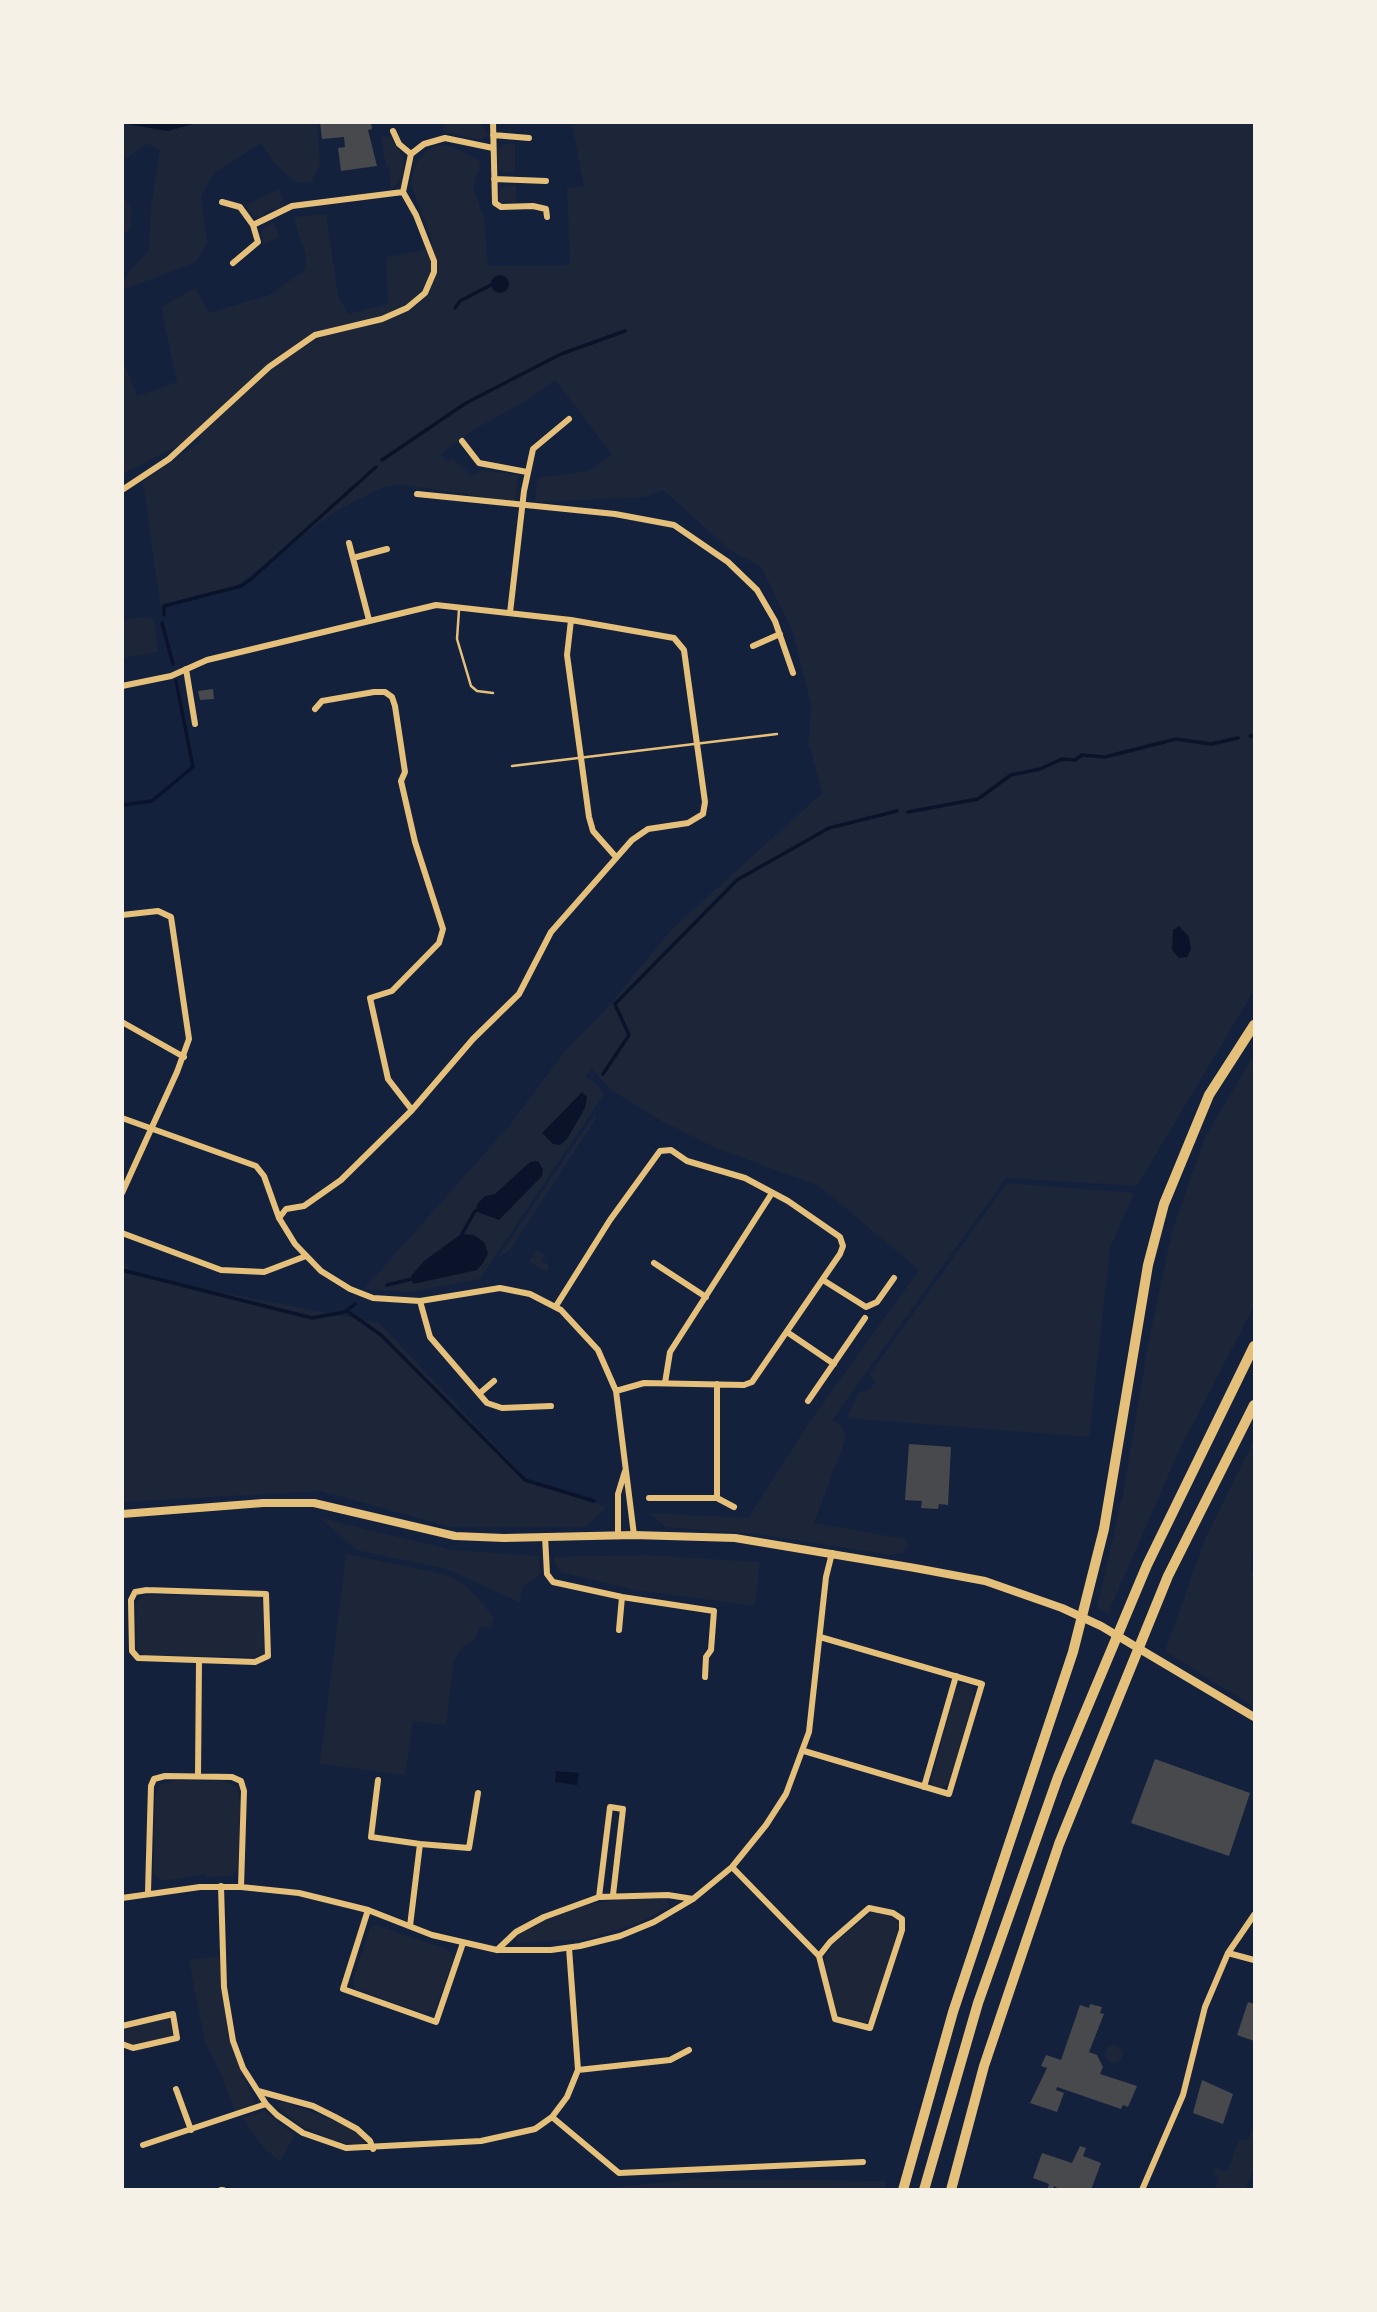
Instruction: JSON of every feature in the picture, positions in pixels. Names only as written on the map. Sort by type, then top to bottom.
[{"type":"highway","points":[[903,2189],[953,2012],[1073,1652],[1118,1455],[1148,1265],[1164,1204],[1209,1095],[1255,1025]]},
{"type":"highway","points":[[924,2189],[978,2003],[1058,1777],[1128,1610],[1255,1346]]},
{"type":"highway","points":[[951,2189],[984,2066],[1059,1844],[1168,1576],[1255,1405]]},
{"type":"street","points":[[493,122],[497,206],[533,206],[546,209],[547,217]]},
{"type":"street","points":[[393,131],[399,144],[411,154]]},
{"type":"street","points":[[493,135],[529,138]]},
{"type":"street","points":[[122,490],[169,459],[269,367],[315,335],[382,319],[407,309],[425,293],[434,272],[434,261],[416,215],[403,192],[411,154],[424,144],[445,138],[493,148]]},
{"type":"street","points":[[494,179],[546,181]]},
{"type":"street","points":[[253,225],[292,206],[403,192]]},
{"type":"street","points":[[222,202],[240,207],[253,225],[258,243],[238,255],[233,262]]},
{"type":"street","points":[[510,613],[527,472],[536,444],[569,419]]},
{"type":"street","points":[[462,441],[479,463],[527,472]]},
{"type":"street","points":[[417,494],[615,514],[674,525],[728,562],[757,590],[780,634],[793,673]]},
{"type":"street","points":[[349,543],[369,620]]},
{"type":"street","points":[[353,558],[387,549]]},
{"type":"street","points":[[122,686],[171,676],[207,660],[436,605],[571,620],[678,640],[686,656],[705,802],[703,814],[688,823],[643,831],[616,856],[551,932],[519,994],[474,1038],[412,1110],[341,1180],[304,1206],[286,1209],[279,1218]]},
{"type":"street","points":[[571,620],[567,655],[590,824],[616,856]]},
{"type":"street","points":[[753,646],[780,634]]},
{"type":"street","points":[[186,669],[195,724]]},
{"type":"street","points":[[315,709],[322,701],[374,692],[385,692],[392,696],[395,706],[405,772],[401,781],[415,842],[443,929],[439,943],[392,990],[370,998],[388,1079],[412,1110]]},
{"type":"street","points":[[122,915],[158,911],[171,917],[189,1039],[184,1057],[122,1193]]},
{"type":"street","points":[[122,1022],[184,1057]]},
{"type":"street","points":[[122,1118],[256,1166],[264,1177],[279,1218],[306,1256],[332,1280],[368,1296],[420,1301],[500,1288],[530,1294],[556,1306],[578,1326],[598,1350],[616,1391],[634,1535]]},
{"type":"street","points":[[556,1306],[610,1220],[660,1151],[671,1150],[687,1161],[737,1175],[833,1230],[843,1241],[842,1250],[756,1379],[744,1385],[644,1383],[616,1391]]},
{"type":"street","points":[[665,1383],[670,1352],[772,1193]]},
{"type":"street","points":[[122,1233],[221,1270],[264,1272],[306,1256]]},
{"type":"street","points":[[654,1263],[706,1297]]},
{"type":"street","points":[[823,1280],[866,1307],[877,1302],[894,1278]]},
{"type":"street","points":[[420,1301],[430,1337],[495,1407],[551,1406]]},
{"type":"street","points":[[808,1401],[865,1318]]},
{"type":"street","points":[[787,1332],[834,1364]]},
{"type":"street","points":[[480,1393],[494,1381]]},
{"type":"street","points":[[717,1384],[717,1497]]},
{"type":"street","points":[[618,1535],[618,1494],[626,1469]]},
{"type":"street","points":[[649,1498],[717,1497],[734,1507]]},
{"type":"street","points":[[122,1514],[302,1502],[330,1505],[455,1536],[634,1535],[735,1538],[832,1553],[985,1581],[1051,1603],[1101,1626],[1255,1717]]},
{"type":"street","points":[[545,1536],[547,1574],[553,1582],[622,1597],[713,1611],[711,1650],[706,1657],[705,1677]]},
{"type":"street","points":[[122,1899],[148,1892],[220,1886],[299,1893],[368,1910],[463,1943],[496,1950],[569,1948],[636,1931],[694,1899],[732,1867],[766,1825],[786,1794],[804,1752],[812,1716],[826,1577],[832,1553]]},
{"type":"street","points":[[155,1590],[266,1594],[269,1639],[266,1658],[256,1662],[199,1661],[145,1660],[135,1656],[132,1651],[134,1594],[155,1590]]},
{"type":"street","points":[[619,1630],[622,1597]]},
{"type":"street","points":[[804,1752],[949,1794],[982,1684],[820,1637]]},
{"type":"street","points":[[198,1776],[199,1661]]},
{"type":"street","points":[[924,1787],[956,1676]]},
{"type":"street","points":[[148,1892],[152,1782],[161,1777],[232,1777],[243,1784],[241,1887]]},
{"type":"street","points":[[378,1780],[371,1838],[468,1848],[478,1793]]},
{"type":"street","points":[[598,1897],[610,1807],[623,1809],[613,1895]]},
{"type":"street","points":[[410,1926],[420,1844]]},
{"type":"street","points":[[732,1867],[819,1956],[835,2019],[870,2028],[902,1930],[902,1919],[893,1913],[869,1908],[830,1942],[819,1956]]},
{"type":"street","points":[[220,1886],[224,1987],[233,2041],[250,2083],[266,2104],[303,2133],[323,2143],[346,2148],[373,2149],[516,2135],[535,2129],[552,2117],[567,2097],[578,2070],[578,2028],[569,1948]]},
{"type":"street","points":[[496,1950],[516,1932],[544,1917],[598,1897],[668,1895],[694,1899]]},
{"type":"street","points":[[368,1910],[343,1989],[436,2022],[463,1943]]},
{"type":"street","points":[[1142,2189],[1183,2095],[1205,2007],[1228,1953],[1255,1915]]},
{"type":"street","points":[[1228,1953],[1255,1960]]},
{"type":"street","points":[[122,2026],[173,2014],[177,2038],[133,2048],[122,2044]]},
{"type":"street","points":[[578,2070],[670,2060],[689,2050]]},
{"type":"street","points":[[176,2089],[191,2130]]},
{"type":"street","points":[[258,2091],[313,2106],[335,2117],[357,2129],[370,2141],[373,2149]]},
{"type":"street","points":[[144,2145],[266,2104]]},
{"type":"street","points":[[552,2117],[619,2174],[863,2162]]},
{"type":"lane","points":[[460,607],[456,631],[471,686],[477,691],[494,693]]},
{"type":"lane","points":[[512,766],[777,734]]},
{"type":"shaded area","points":[[123,122],[196,123],[168,131]]},
{"type":"shaded area","points":[[196,123],[317,123],[320,165],[311,182],[296,182],[273,162],[261,143],[214,173],[201,197],[207,243],[196,262],[123,290],[123,282],[130,271],[149,250],[151,205],[160,151],[148,143],[123,161],[123,124],[168,131]]},
{"type":"shaded area","points":[[443,123],[482,123],[487,136],[480,140],[444,132]]},
{"type":"shaded area","points":[[572,123],[1254,123],[1254,990],[1137,1186],[1006,1178],[832,1420],[841,1425],[846,1438],[814,1523],[905,1539],[909,1545],[902,1553],[890,1555],[759,1534],[666,1527],[648,1513],[748,1518],[809,1423],[919,1270],[819,1186],[716,1148],[665,1123],[611,1090],[592,1069],[585,1077],[598,1085],[604,1094],[480,1279],[410,1292],[364,1289],[509,1126],[566,1050],[607,1008],[671,930],[822,793],[809,743],[811,704],[793,632],[761,567],[730,550],[663,490],[645,497],[535,502],[537,478],[589,471],[612,454],[555,380],[532,397],[472,431],[441,454],[448,462],[453,459],[473,476],[482,470],[518,475],[515,502],[399,484],[384,487],[337,510],[233,588],[160,605],[143,481],[201,442],[199,435],[123,474],[122,358],[137,396],[177,382],[161,307],[195,288],[209,313],[269,295],[305,270],[306,256],[293,217],[326,214],[338,295],[348,314],[388,304],[386,257],[420,251],[433,244],[411,184],[415,164],[428,150],[439,145],[451,146],[481,161],[473,188],[484,217],[488,266],[570,265],[567,188],[584,186]]},
{"type":"shaded area","points":[[390,136],[404,158],[401,179],[391,191],[389,166],[386,166],[381,137]]},
{"type":"shaded area","points":[[503,144],[515,144],[515,172],[502,172],[498,168],[498,150]]},
{"type":"shaded area","points":[[516,185],[516,203],[499,201],[500,187]]},
{"type":"shaded area","points":[[279,189],[285,206],[264,212],[262,218],[253,217],[246,205]]},
{"type":"shaded area","points":[[122,194],[132,208],[130,229],[126,233],[123,232]]},
{"type":"shaded area","points":[[273,222],[280,236],[263,245],[262,229]]},
{"type":"shaded area","points":[[500,275],[506,278],[509,284],[506,290],[500,293],[494,290],[491,284],[494,278]]},
{"type":"shaded area","points":[[141,617],[154,619],[158,652],[123,658],[124,620]]},
{"type":"shaded area","points":[[1179,926],[1189,937],[1191,949],[1187,957],[1179,958],[1172,950],[1173,930]]},
{"type":"shaded area","points":[[1254,1055],[1254,1306],[1179,1451],[1108,1613],[1097,1608],[1124,1488],[1148,1346],[1172,1231],[1206,1135]]},
{"type":"shaded area","points":[[582,1092],[587,1097],[585,1108],[567,1139],[560,1145],[553,1144],[542,1133]]},
{"type":"shaded area","points":[[594,1115],[597,1117],[509,1251],[498,1257]]},
{"type":"shaded area","points":[[538,1161],[543,1169],[542,1176],[499,1220],[475,1211],[485,1196],[495,1194],[530,1162]]},
{"type":"shaded area","points":[[1007,1183],[1134,1193],[1110,1248],[1089,1437],[847,1418],[858,1394],[871,1388],[875,1382],[869,1375]]},
{"type":"shaded area","points":[[461,1234],[474,1235],[484,1242],[488,1253],[477,1270],[413,1284],[411,1276],[424,1261]]},
{"type":"shaded area","points":[[536,1250],[546,1256],[542,1261],[549,1266],[546,1272],[529,1262]]},
{"type":"shaded area","points":[[123,1263],[129,1265],[127,1274],[379,1323],[530,1482],[607,1507],[586,1527],[450,1527],[321,1491],[123,1502]]},
{"type":"shaded area","points":[[1254,1440],[1254,1537],[1250,1571],[1254,1571],[1254,1707],[1165,1651],[1205,1539]]},
{"type":"shaded area","points":[[320,1518],[452,1550],[539,1556],[540,1575],[522,1587],[521,1603],[447,1569],[356,1550]]},
{"type":"shaded area","points":[[346,1554],[447,1575],[466,1586],[494,1617],[491,1628],[480,1627],[474,1640],[463,1646],[454,1660],[446,1725],[413,1721],[405,1775],[320,1764]]},
{"type":"shaded area","points":[[646,1555],[760,1562],[755,1606],[635,1590],[560,1572],[553,1557]]},
{"type":"shaded area","points":[[145,1595],[259,1596],[263,1601],[264,1652],[256,1657],[143,1655],[137,1647],[136,1602]]},
{"type":"shaded area","points":[[961,1684],[972,1685],[974,1697],[949,1784],[940,1789],[932,1784],[932,1776],[956,1689]]},
{"type":"shaded area","points":[[556,1771],[579,1773],[577,1785],[555,1782]]},
{"type":"shaded area","points":[[178,1780],[222,1781],[236,1786],[240,1805],[239,1868],[231,1876],[206,1877],[206,1874],[162,1881],[153,1873],[155,1798],[160,1785]]},
{"type":"shaded area","points":[[648,1898],[666,1899],[669,1907],[639,1923],[586,1939],[518,1943],[515,1940],[521,1932],[548,1918],[581,1906]]},
{"type":"shaded area","points":[[874,1911],[894,1917],[900,1924],[871,2020],[864,2025],[836,2014],[825,1961],[831,1946]]},
{"type":"shaded area","points":[[376,1925],[449,1950],[453,1960],[435,2010],[424,2013],[355,1989],[353,1980],[370,1928]]},
{"type":"shaded area","points":[[219,1956],[228,2035],[255,2104],[235,2111],[205,2043],[189,1960]]},
{"type":"shaded area","points":[[173,2014],[177,2038],[133,2048],[123,2044],[123,2026]]},
{"type":"shaded area","points":[[1114,2045],[1120,2048],[1123,2054],[1120,2060],[1114,2063],[1108,2060],[1105,2054],[1108,2048]]},
{"type":"shaded area","points":[[281,2101],[346,2125],[364,2138],[364,2143],[361,2146],[332,2140],[302,2126],[277,2107]]},
{"type":"shaded area","points":[[264,2111],[295,2135],[280,2162],[263,2147],[242,2118]]},
{"type":"shaded area","points":[[1254,2125],[1254,2165],[1246,2189],[1215,2189],[1219,2178],[1212,2174],[1215,2167],[1227,2171],[1239,2139],[1247,2141]]},
{"type":"shaded area","points":[[693,2179],[887,2181],[885,2190],[597,2189]]},
{"type":"building","points":[[320,122],[371,122],[372,129],[368,130],[377,166],[341,171],[338,148],[345,147],[344,137],[322,139]]},
{"type":"building","points":[[213,689],[214,699],[200,700],[198,691]]},
{"type":"building","points":[[909,1444],[951,1447],[948,1505],[939,1504],[938,1509],[921,1508],[922,1501],[905,1500]]},
{"type":"building","points":[[1155,1759],[1250,1793],[1229,1856],[1131,1823]]},
{"type":"building","points":[[1248,2002],[1254,2004],[1254,2041],[1237,2035]]},
{"type":"building","points":[[1090,2004],[1102,2007],[1100,2013],[1104,2014],[1089,2052],[1097,2055],[1103,2067],[1100,2074],[1137,2086],[1128,2107],[1123,2105],[1121,2109],[1057,2087],[1056,2090],[1064,2093],[1057,2112],[1030,2103],[1047,2068],[1041,2066],[1046,2055],[1061,2060],[1080,2005],[1089,2008]]},
{"type":"building","points":[[1202,2080],[1233,2094],[1223,2124],[1193,2113]]},
{"type":"building","points":[[1080,2146],[1086,2148],[1083,2156],[1101,2163],[1091,2190],[1061,2190],[1054,2186],[1053,2190],[1047,2190],[1049,2184],[1033,2178],[1042,2153],[1072,2163]]},
{"type":"waterway","points":[[455,308],[460,301],[491,285]]},
{"type":"waterway","points":[[382,460],[466,403],[561,354],[625,331]]},
{"type":"waterway","points":[[164,615],[164,606],[241,586],[250,580],[376,467]]},
{"type":"waterway","points":[[162,623],[173,664]]},
{"type":"waterway","points":[[122,805],[152,801],[193,767],[176,681]]},
{"type":"waterway","points":[[908,812],[978,799],[1011,775],[1040,769],[1062,759],[1075,760],[1082,755],[1105,757],[1176,739],[1211,744],[1238,738]]},
{"type":"waterway","points":[[603,1074],[629,1035],[615,1004],[737,880],[829,828],[897,811]]},
{"type":"waterway","points":[[462,1234],[475,1211]]},
{"type":"waterway","points":[[122,1270],[312,1318],[345,1312],[355,1304]]},
{"type":"waterway","points":[[387,1285],[412,1279]]},
{"type":"waterway","points":[[347,1311],[381,1335],[525,1480],[594,1501]]}]
